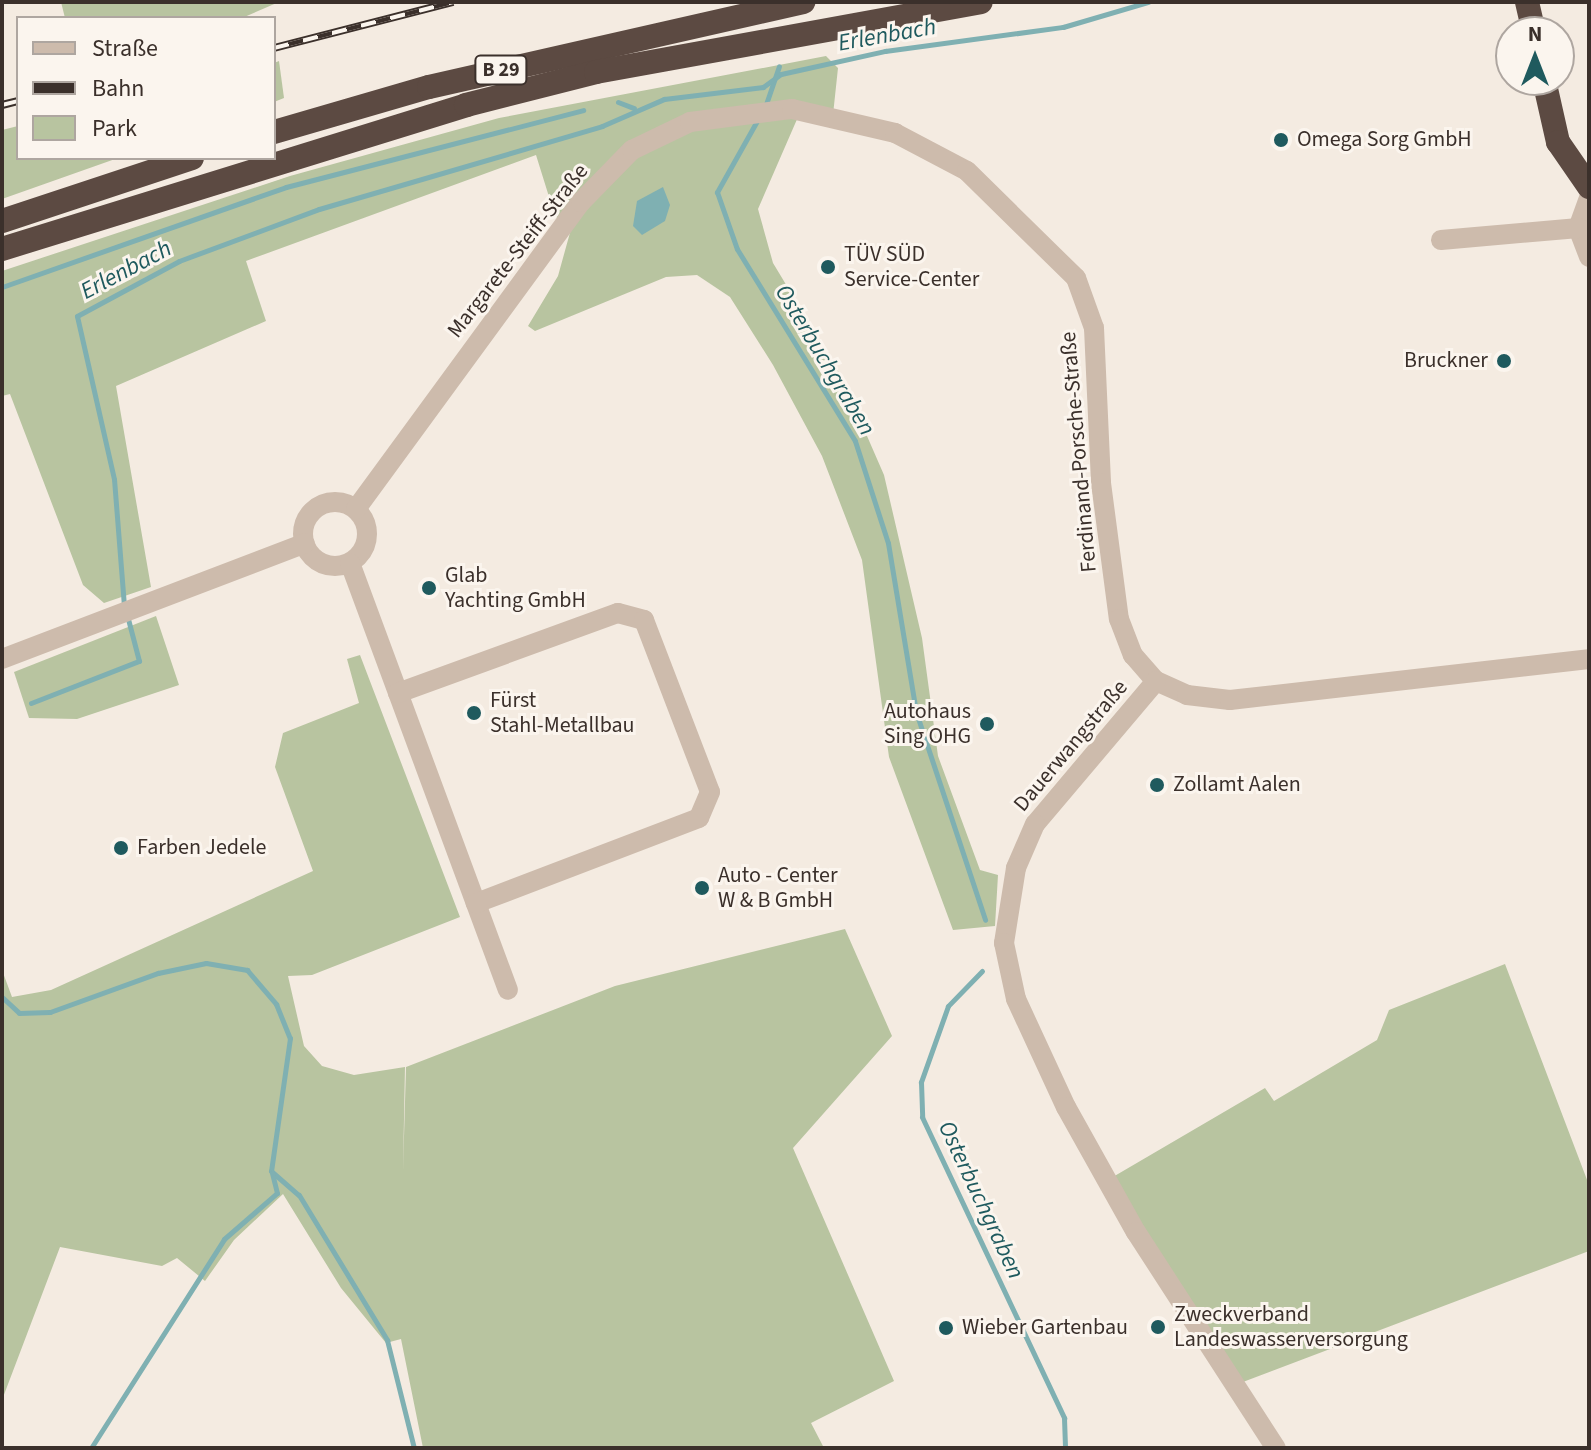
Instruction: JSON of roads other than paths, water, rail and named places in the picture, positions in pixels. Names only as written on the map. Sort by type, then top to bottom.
[{"type":"highway","name":"B 29","points":[[276,131],[443,84],[803,2]]},
{"type":"highway","name":"B 29","points":[[2,249],[481,101],[791,33],[981,2]]},
{"type":"highway","points":[[1548,96],[1558,142],[1589,187]]},
{"type":"highway","points":[[2,221],[186,160]]},
{"type":"street","name":"Margarete-Steiff-Straße","points":[[356,509],[581,202],[632,150],[690,122],[792,109],[895,133],[967,171],[1062,258],[1088,304]]},
{"type":"street","points":[[1589,198],[1578,228],[1589,257]]},
{"type":"street","points":[[1441,240],[1578,228]]},
{"type":"street","name":"Ferdinand-Porsche-Straße","points":[[1088,304],[1119,619],[1133,655],[1156,681]]},
{"type":"street","points":[[350,563],[324,564],[305,543],[305,523],[321,505],[356,509],[368,531],[350,563],[508,990]]},
{"type":"street","points":[[2,659],[305,543]]},
{"type":"street","points":[[398,693],[618,613],[644,620],[710,792],[699,818],[476,903]]},
{"type":"street","name":"Dauerwangstraße","points":[[1276,1448],[1079,1132],[1016,999],[1004,943],[1016,868],[1035,824],[1156,681],[1187,695],[1230,700],[1589,659]]},
{"type":"water","points":[[663,187],[670,205],[665,221],[642,235],[633,226],[637,201]]},
{"type":"waterway","name":"Erlenbach","points":[[124,606],[114,479],[77,316],[179,261],[319,209],[602,126],[664,99],[763,87],[781,74],[885,51],[1063,27],[1148,2]]},
{"type":"waterway","name":"Osterbuchgraben","points":[[765,107],[779,66]]},
{"type":"waterway","name":"Erlenbach","points":[[618,102],[634,108]]},
{"type":"waterway","name":"Erlenbach","points":[[2,287],[286,187],[583,110]]},
{"type":"waterway","name":"Osterbuchgraben","points":[[758,119],[717,192],[737,249],[855,441],[888,543],[916,712],[985,920]]},
{"type":"waterway","name":"Erlenbach","points":[[31,703],[139,661],[127,615]]},
{"type":"waterway","points":[[2,997],[19,1013],[50,1012],[158,973],[206,963],[247,970],[276,1004],[290,1038],[271,1171],[299,1195],[387,1340],[414,1448]]},
{"type":"waterway","name":"Osterbuchgraben","points":[[982,971],[948,1006],[921,1082],[922,1117],[1064,1418],[1065,1448]]},
{"type":"waterway","points":[[91,1448],[224,1239],[277,1193],[272,1173]]},
{"type":"railway","points":[[276,47],[453,2]]},
{"type":"railway","points":[[2,105],[16,102]]},
{"type":"place","name":"Omega Sorg GmbH","points":[[1281,140]]},
{"type":"place","name":"TÜV SÜD Service-Center","points":[[828,267]]},
{"type":"place","name":"Bruckner","points":[[1504,361]]},
{"type":"place","name":"Glab Yachting GmbH","points":[[429,588]]},
{"type":"place","name":"Fürst Stahl-Metallbau","points":[[474,713]]},
{"type":"place","name":"Autohaus Sing OHG","points":[[987,724]]},
{"type":"place","name":"Zollamt Aalen","points":[[1157,785]]},
{"type":"place","name":"Farben Jedele","points":[[121,848]]},
{"type":"place","name":"Auto - Center W & B GmbH","points":[[702,888]]},
{"type":"place","name":"Zweckverband Landeswasserversorgung","points":[[1158,1327]]},
{"type":"place","name":"Wieber Gartenbau","points":[[946,1328]]}]
